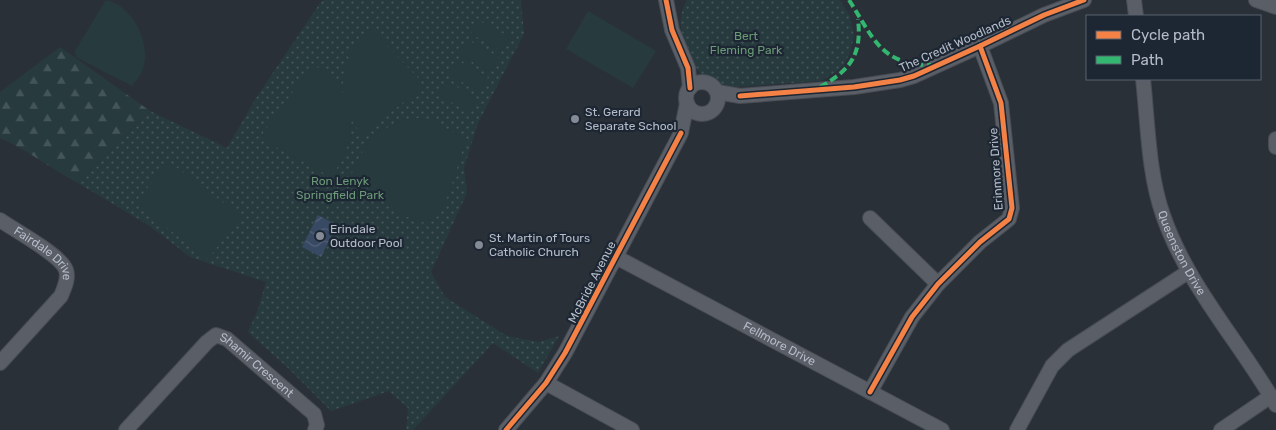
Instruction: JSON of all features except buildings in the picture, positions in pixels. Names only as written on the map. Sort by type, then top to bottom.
[{"type":"street","points":[[666,0],[672,30],[688,68],[690,88]]},
{"type":"street","name":"The Credit Woodlands","points":[[716,92],[740,96],[885,84],[914,76],[1044,15],[1084,0]]},
{"type":"street","points":[[1134,0],[1136,15]]},
{"type":"street","points":[[1256,0],[1276,7]]},
{"type":"street","name":"Erinmore Drive","points":[[870,392],[912,317],[938,284],[980,242],[999,229],[1009,219],[1012,208],[1001,102],[980,46]]},
{"type":"street","points":[[688,68],[704,83]]},
{"type":"street","name":"Queenston Drive","points":[[1143,80],[1154,182],[1170,234],[1188,272],[1274,400]]},
{"type":"street","points":[[699,83],[704,83],[709,84],[718,97],[715,107],[707,114],[692,111],[686,103],[687,92],[690,88],[699,83]]},
{"type":"street","name":"The Credit Woodlands","points":[[715,107],[740,96]]},
{"type":"street","name":"McBride Avenue","points":[[506,430],[546,384],[578,331],[681,133],[686,103]]},
{"type":"street","name":"McBride Avenue","points":[[681,133],[702,114]]},
{"type":"street","points":[[1276,139],[1276,147]]},
{"type":"street","points":[[870,218],[938,284]]},
{"type":"street","name":"Fairdale Drive","points":[[0,220],[58,258],[66,270],[66,283],[60,296],[0,363]]},
{"type":"street","name":"Fellmore Drive","points":[[616,257],[942,430]]},
{"type":"street","points":[[1017,430],[1052,366],[1068,350],[1188,272]]},
{"type":"street","name":"Shamir Crescent","points":[[126,430],[207,342],[216,335],[227,339],[314,414],[318,425],[315,430]]},
{"type":"street","points":[[546,384],[632,430]]},
{"type":"street","points":[[1222,430],[1274,400]]},
{"type":"green space","points":[[106,0],[115,3],[132,17],[142,38],[145,48],[143,69],[132,86],[76,57],[75,51]]},
{"type":"green space","name":"Ron Lenyk Springfield Park","points":[[324,0],[521,0],[524,34],[478,123],[464,168],[467,193],[431,272],[445,297],[507,336],[539,342],[559,336],[538,373],[493,343],[413,430],[406,430],[408,408],[389,391],[331,411],[288,368],[248,332],[257,312],[266,282],[190,257],[150,226],[78,183],[150,111],[227,148],[256,98],[320,3]]},
{"type":"green space","name":"Bert Fleming Park","points":[[687,0],[840,0],[850,16],[854,36],[850,53],[843,66],[821,81],[733,87],[720,84],[709,79],[699,71],[691,59],[681,26],[682,14]]},
{"type":"green space","points":[[588,11],[656,51],[633,88],[566,49]]},
{"type":"green space","points":[[478,20],[510,37],[502,51],[471,34]]},
{"type":"green space","points":[[370,28],[420,80],[420,89],[362,135],[350,118],[347,150],[331,177],[265,141],[263,133],[313,64],[331,77],[343,93],[344,73],[349,57],[357,43]]},
{"type":"green space","points":[[468,40],[499,57],[491,72],[460,55]]},
{"type":"green space","points":[[60,47],[150,111],[78,183],[0,138],[0,92]]},
{"type":"green space","points":[[457,60],[488,77],[481,92],[449,75]]},
{"type":"green space","points":[[446,81],[477,98],[470,112],[438,95]]},
{"type":"green space","points":[[406,119],[429,119],[466,139],[449,194],[435,218],[420,223],[399,213],[351,175],[371,135]]},
{"type":"green space","points":[[168,161],[241,216],[208,259],[135,204]]},
{"type":"water","name":"Erindale Outdoor Pool","points":[[318,215],[337,225],[321,257],[302,247]]},
{"type":"marked path","points":[[849,0],[872,37],[889,54],[914,64],[931,65]]},
{"type":"marked path","points":[[820,87],[840,74],[852,60],[858,42],[858,19]]},
{"type":"cycle path","points":[[666,0],[672,30],[688,68],[690,88]]},
{"type":"cycle path","points":[[740,96],[854,87],[900,80],[914,76],[1044,15],[1084,0]]},
{"type":"cycle path","points":[[870,392],[912,317],[938,284],[980,242],[1009,219],[1012,208],[1001,103],[980,46]]},
{"type":"cycle path","points":[[506,430],[546,383],[565,353],[681,133]]},
{"type":"place","name":"St. Gerard Separate School","points":[[575,119]]},
{"type":"place","name":"Erindale Outdoor Pool","points":[[320,236]]},
{"type":"place","name":"St. Martin of Tours Catholic Church","points":[[479,245]]}]
